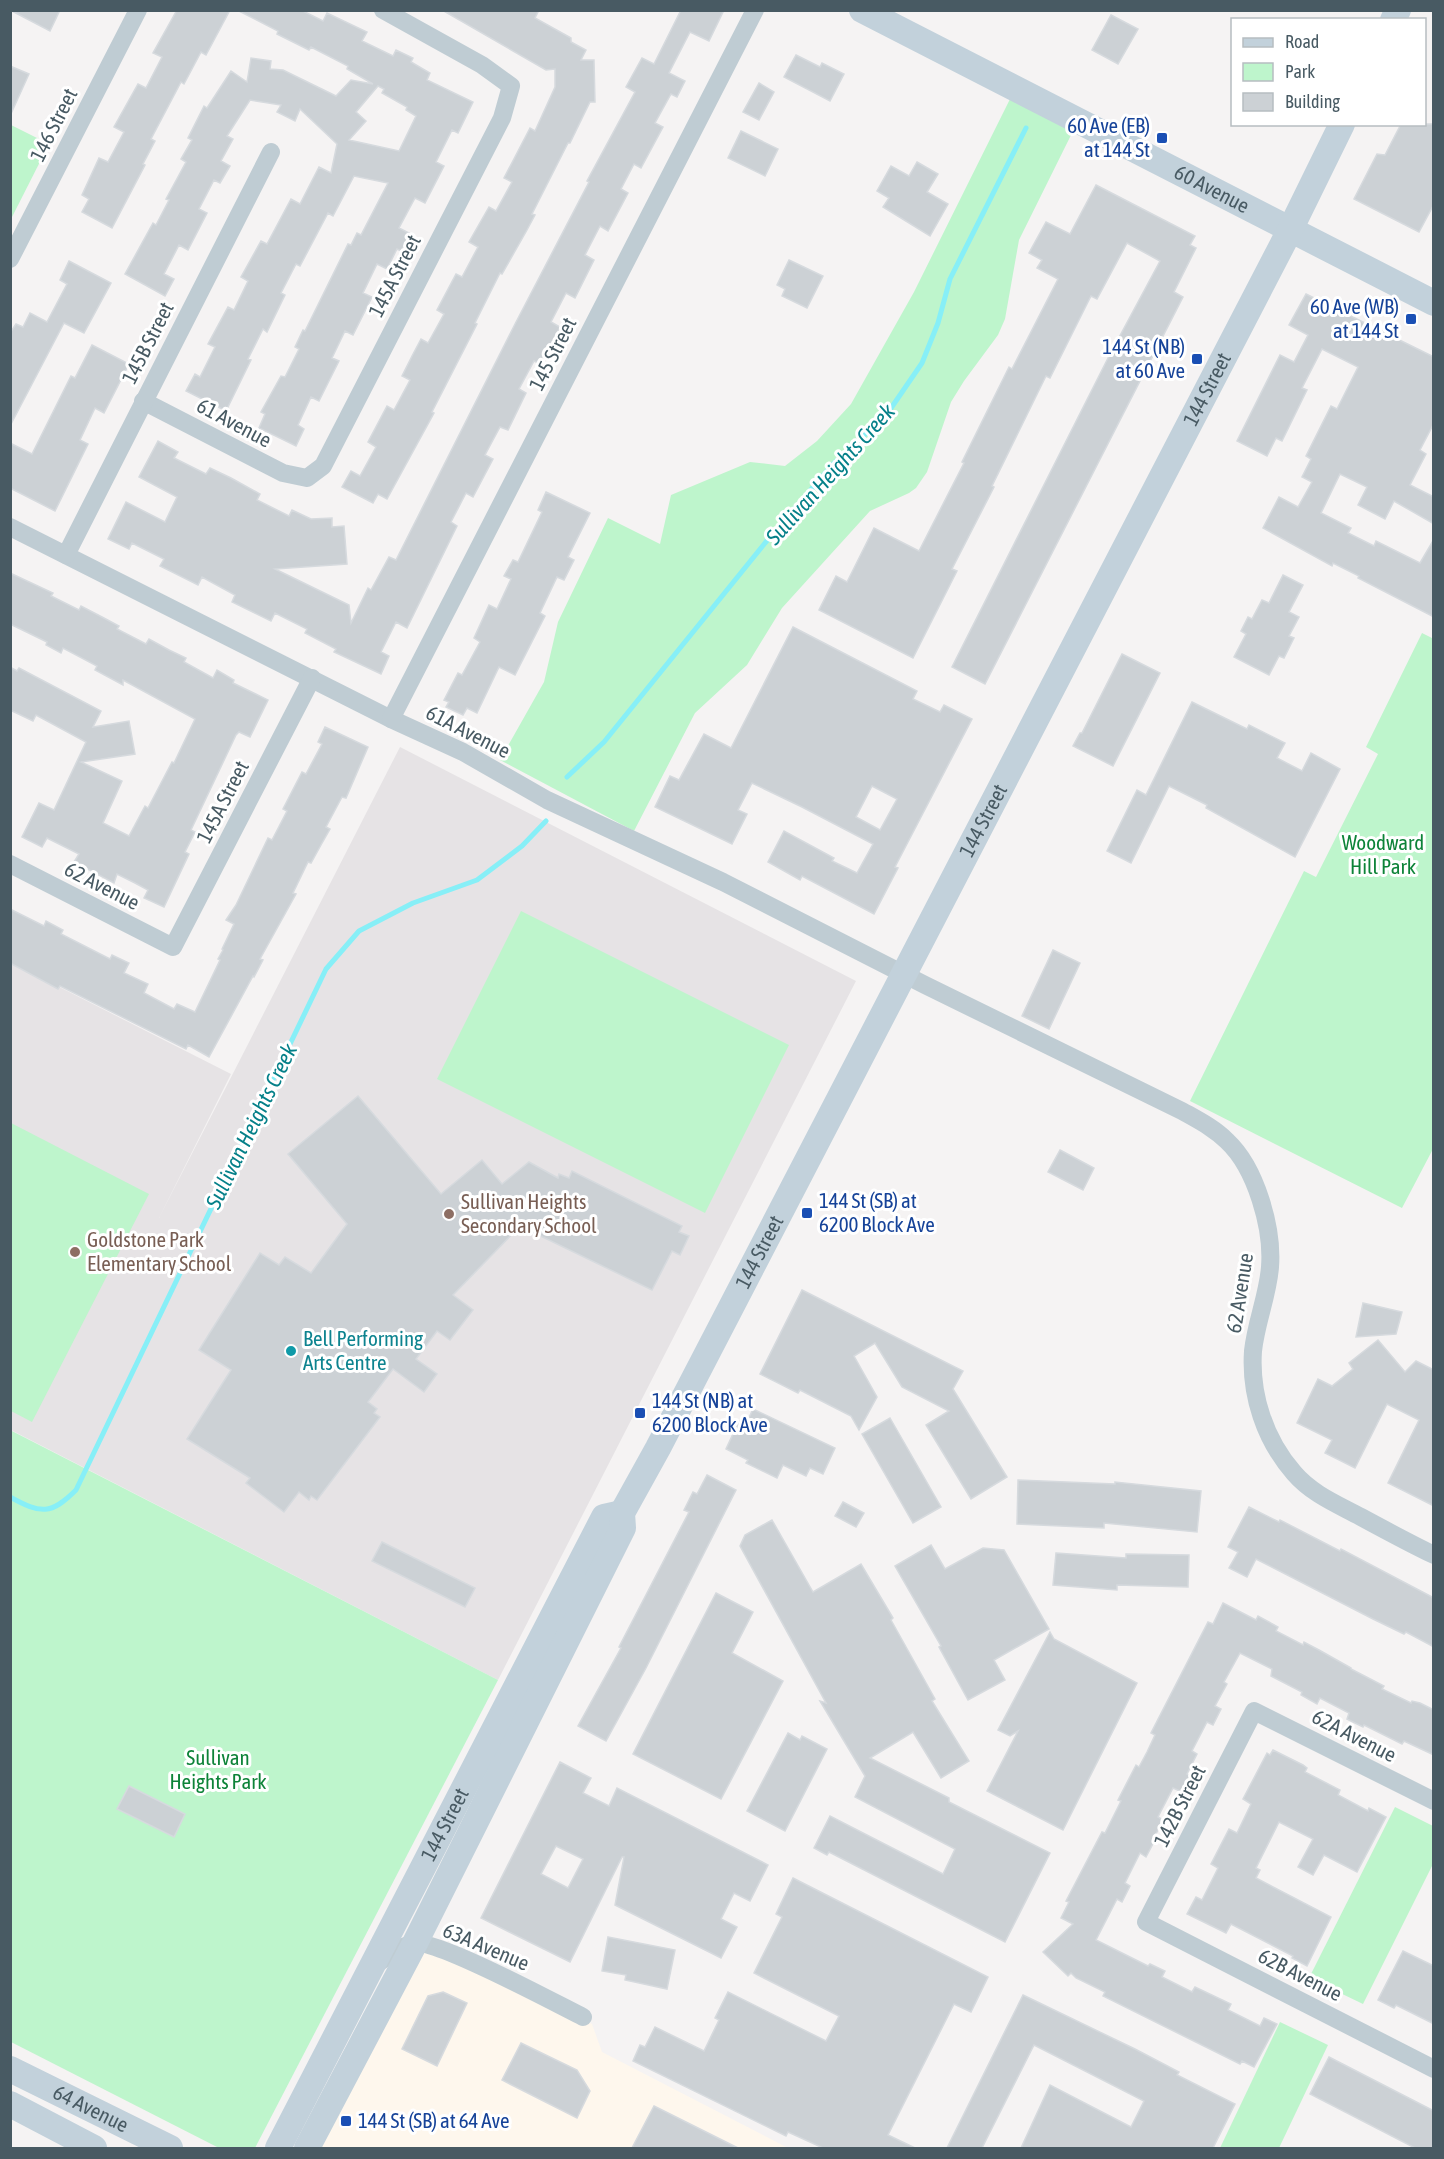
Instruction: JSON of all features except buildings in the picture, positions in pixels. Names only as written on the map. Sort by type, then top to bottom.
[{"type":"main road","name":"60 Avenue","points":[[862,10],[1434,303]]},
{"type":"main road","name":"144 Street","points":[[307,2148],[415,1943],[623,1528],[622,1513],[906,974],[1290,230],[1341,126]]},
{"type":"main road","name":"144 Street","points":[[278,2148],[604,1517],[622,1513]]},
{"type":"main road","name":"64 Avenue","points":[[15,2073],[170,2148]]},
{"type":"main road","name":"64 Avenue","points":[[10,2104],[94,2148]]},
{"type":"street","name":"146 Street","points":[[10,259],[138,10]]},
{"type":"street","name":"145A Street","points":[[307,478],[323,466],[502,118],[511,86],[482,65],[383,10]]},
{"type":"street","name":"145 Street","points":[[391,718],[755,10]]},
{"type":"street","name":"145B Street","points":[[66,555],[271,152]]},
{"type":"street","name":"61 Avenue","points":[[143,401],[283,473],[307,478]]},
{"type":"street","name":"61A Avenue","points":[[10,527],[463,752],[547,800],[723,882],[906,974]]},
{"type":"street","name":"145A Street","points":[[173,947],[312,678]]},
{"type":"street","name":"62 Avenue","points":[[10,864],[173,947]]},
{"type":"street","name":"62 Avenue","points":[[906,974],[1182,1111],[1207,1125],[1228,1141],[1248,1169],[1259,1196],[1269,1232],[1271,1266],[1253,1351],[1254,1387],[1261,1415],[1269,1434],[1278,1452],[1294,1473],[1315,1493],[1434,1555]]},
{"type":"street","name":"62A Avenue","points":[[1254,1711],[1434,1801]]},
{"type":"street","name":"142B Street","points":[[1146,1922],[1254,1711]]},
{"type":"street","name":"62B Avenue","points":[[1146,1922],[1434,2069]]},
{"type":"street","name":"63A Avenue","points":[[372,1967],[403,1947],[415,1943],[438,1949],[505,1977],[583,2017]]},
{"type":"shaded area","name":"Sullivan Heights Secondary School","points":[[400,747],[856,981],[498,1680],[11,1430],[10,962],[231,1074],[159,1218]]},
{"type":"shaded area","points":[[421,1941],[592,2024],[602,2052],[788,2148],[315,2148]]},
{"type":"green space","points":[[1014,91],[1076,125],[1019,240],[1005,319],[998,335],[951,402],[927,472],[916,488],[870,511],[782,608],[747,665],[695,713],[634,831],[500,760],[544,682],[558,622],[608,518],[660,544],[671,495],[750,462],[785,466],[817,441],[851,404],[914,292]]},
{"type":"green space","points":[[11,125],[49,144],[11,219]]},
{"type":"green space","name":"Woodward Hill Park","points":[[1422,633],[1434,639],[1434,1147],[1402,1208],[1190,1101],[1304,871],[1316,877],[1378,754],[1366,747]]},
{"type":"green space","points":[[521,911],[789,1045],[705,1213],[437,1079]]},
{"type":"green space","points":[[11,1123],[149,1194],[32,1422],[11,1411]]},
{"type":"green space","name":"Sullivan Heights Park","points":[[10,1430],[498,1680],[255,2148],[219,2148],[11,2042]]},
{"type":"green space","points":[[1395,1807],[1433,1826],[1433,1864],[1363,2004],[1309,1978]]},
{"type":"green space","points":[[1280,2022],[1328,2045],[1279,2148],[1220,2148]]},
{"type":"waterway","name":"Sullivan Heights Creek","points":[[567,777],[604,742],[765,543],[833,464],[887,414],[922,363],[938,323],[950,279],[1026,128]]},
{"type":"waterway","name":"Sullivan Heights Creek","points":[[10,1497],[30,1507],[45,1509],[60,1504],[76,1490],[326,969],[359,931],[413,903],[477,880],[522,846],[546,821]]},
{"type":"place","name":"60 Ave (EB) at 144 St","points":[[1162,138]]},
{"type":"place","name":"60 Ave (WB) at 144 St","points":[[1411,319]]},
{"type":"place","name":"144 St (NB) at 60 Ave","points":[[1197,359]]},
{"type":"place","name":"144 St (SB) at 6200 Block Ave","points":[[807,1213]]},
{"type":"place","name":"Sullivan Heights Secondary School","points":[[449,1214]]},
{"type":"place","name":"Goldstone Park Elementary School","points":[[75,1252]]},
{"type":"place","name":"Bell Performing Arts Centre","points":[[291,1351]]},
{"type":"place","name":"144 St (NB) at 6200 Block Ave","points":[[640,1413]]},
{"type":"place","name":"144 St (SB) at 64 Ave","points":[[346,2121]]}]
